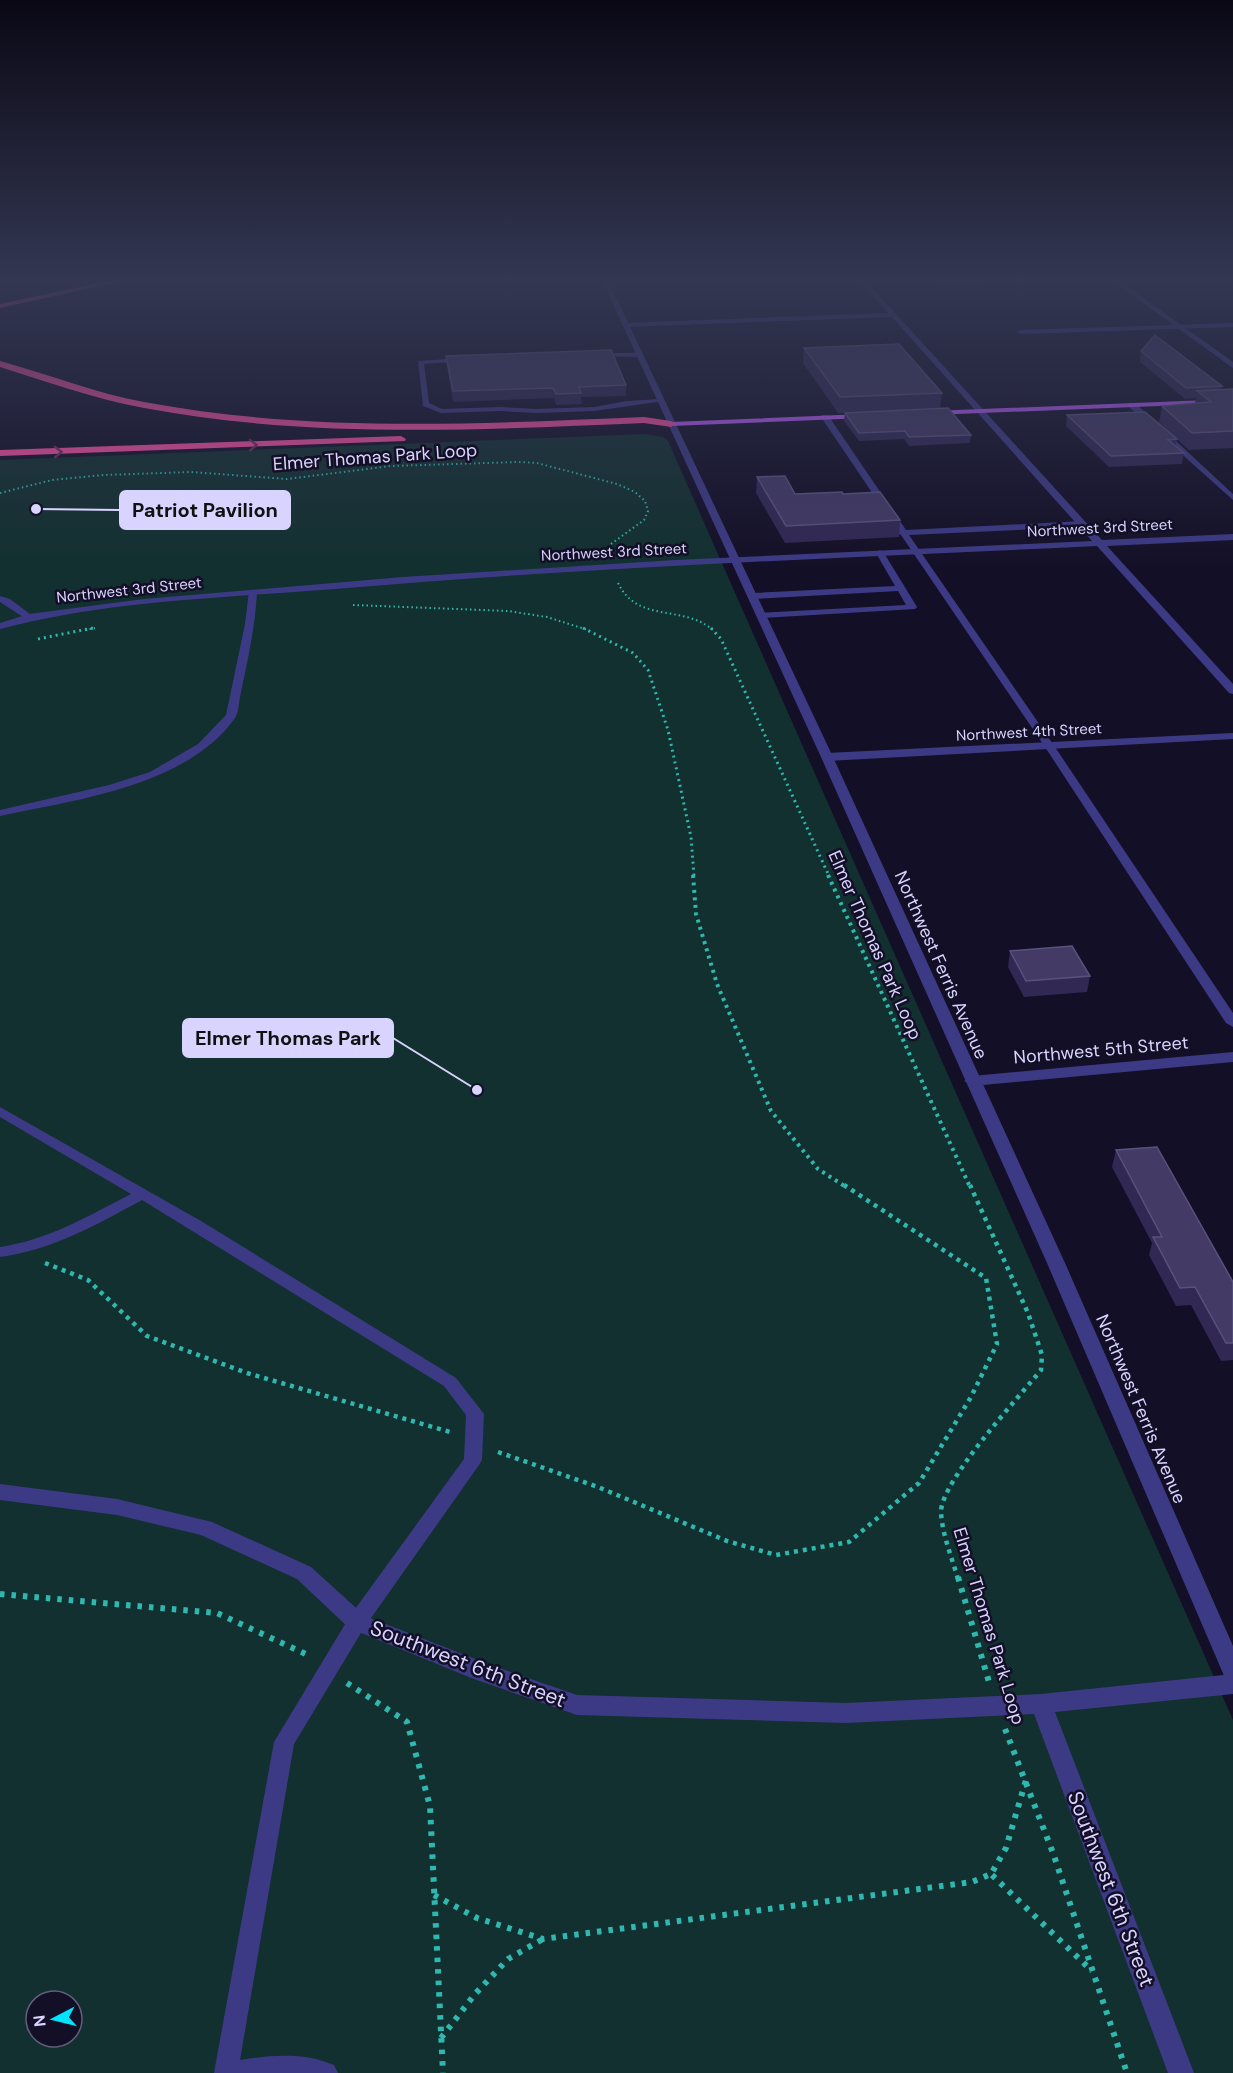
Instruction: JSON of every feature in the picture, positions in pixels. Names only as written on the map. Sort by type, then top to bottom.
[{"type":"highway","points":[[42,377],[108,397],[231,418],[360,428],[644,420],[671,424]]},
{"type":"highway","points":[[442,438],[645,431],[671,424]]},
{"type":"highway","points":[[0,453],[407,439]]},
{"type":"main road","points":[[926,413],[1233,401]]},
{"type":"main road","points":[[671,424],[870,416]]},
{"type":"street","name":"Northwest Ferris Avenue","points":[[649,377],[762,615],[1056,1263],[1233,1671]]},
{"type":"street","points":[[951,377],[1233,691]]},
{"type":"street","name":"Northwest 3rd Street","points":[[0,626],[28,617],[144,602],[403,580],[736,560],[1233,537]]},
{"type":"street","name":"Northwest 4th Street","points":[[827,757],[1233,736]]},
{"type":"street","name":"Northwest 5th Street","points":[[972,1081],[1233,1057]]},
{"type":"street","name":"Southwest 6th Street","points":[[0,1492],[117,1507],[205,1528],[304,1573],[357,1622],[482,1672],[577,1705],[846,1713],[1041,1704],[1233,1684]]},
{"type":"street","name":"Southwest 6th Street","points":[[1041,1704],[1181,2073]]},
{"type":"lane","points":[[422,377],[426,404],[441,411],[594,409],[627,403],[660,401]]},
{"type":"lane","points":[[1132,405],[1233,498]]},
{"type":"lane","points":[[594,409],[598,422]]},
{"type":"lane","points":[[536,411],[539,424]]},
{"type":"lane","points":[[825,417],[914,551],[1049,746],[1233,1023]]},
{"type":"lane","points":[[902,533],[1083,525]]},
{"type":"lane","points":[[762,615],[912,607],[880,553]]},
{"type":"lane","points":[[753,596],[901,588]]},
{"type":"lane","points":[[850,591],[860,610]]},
{"type":"lane","points":[[0,813],[112,788],[154,774],[202,746],[231,716],[250,624],[252,593]]},
{"type":"lane","points":[[793,594],[802,613]]},
{"type":"lane","points":[[0,598],[28,617]]},
{"type":"lane","points":[[0,1111],[142,1194],[450,1382],[475,1414],[473,1460],[357,1622],[284,1742],[226,2073]]},
{"type":"lane","points":[[0,1252],[16,1251],[74,1230],[142,1194]]},
{"type":"lane","points":[[233,2073],[277,2066],[326,2073]]},
{"type":"path","name":"Elmer Thomas Park Loop","points":[[0,493],[52,480],[103,475],[191,472],[287,479],[391,466],[498,462],[537,463],[617,484],[636,492],[645,501],[648,511],[644,520],[611,544],[609,552],[621,591],[628,601],[643,608],[698,621],[712,628],[721,639],[1028,1313],[1042,1355],[1041,1370],[952,1480],[941,1510],[947,1542],[996,1707],[1026,1779],[1127,2073]]},
{"type":"path","points":[[346,605],[454,607],[547,617],[591,631],[633,652],[648,670],[668,730],[691,837],[696,914],[717,984],[771,1112],[818,1169],[911,1227],[986,1278],[997,1344],[971,1397],[918,1483]]},
{"type":"path","points":[[36,639],[105,626]]},
{"type":"path","points":[[441,2039],[474,1994],[508,1959],[543,1939],[972,1882],[991,1875],[1006,1848],[1026,1779]]},
{"type":"path","points":[[991,1875],[1030,1909],[1093,1971]]},
{"type":"path","points":[[434,1895],[477,1918],[543,1939]]},
{"type":"green space","points":[[644,434],[663,437],[668,441],[1233,1720],[1233,2073],[0,2073],[0,460]]},
{"type":"building","points":[[450,377],[622,377],[626,385],[579,387],[581,393],[556,394],[553,388],[453,391]]},
{"type":"building","points":[[825,377],[928,377],[942,393],[840,397]]},
{"type":"building","points":[[1172,377],[1210,377],[1222,386],[1186,388]]},
{"type":"building","points":[[1233,389],[1233,431],[1192,433],[1162,406],[1211,402],[1197,391]]},
{"type":"building","points":[[948,408],[971,435],[909,437],[905,431],[859,433],[845,413]]},
{"type":"building","points":[[1145,412],[1177,439],[1168,440],[1184,453],[1111,456],[1067,415]]},
{"type":"building","points":[[785,476],[795,494],[880,492],[900,520],[786,526],[757,477]]},
{"type":"building","points":[[1072,946],[1090,976],[1026,981],[1010,951]]},
{"type":"building","points":[[1157,1147],[1233,1282],[1233,1343],[1226,1343],[1195,1287],[1180,1288],[1153,1237],[1162,1237],[1116,1150]]},
{"type":"place","name":"Patriot Pavilion","points":[[36,509]]},
{"type":"place","name":"Elmer Thomas Park","points":[[477,1090]]}]
